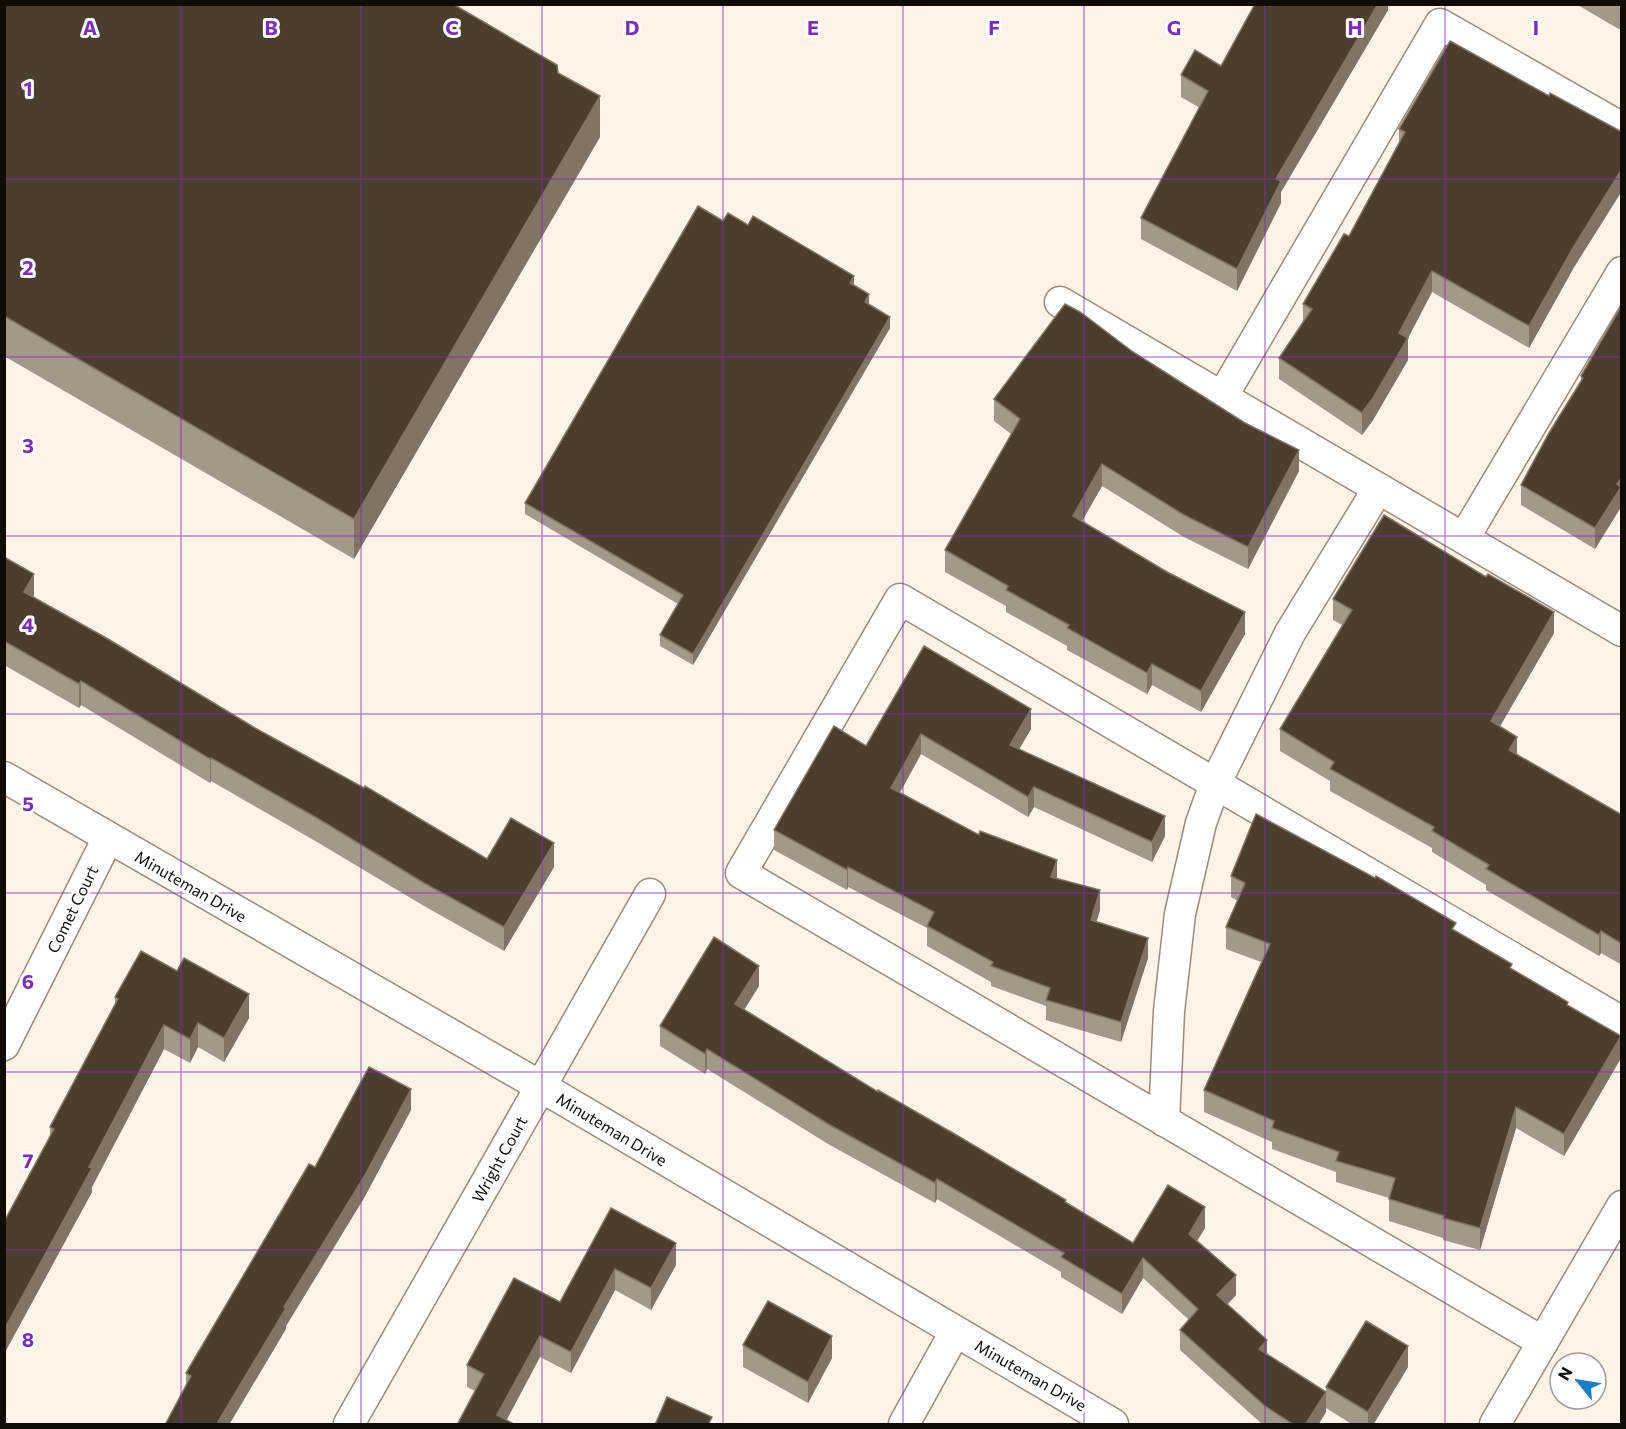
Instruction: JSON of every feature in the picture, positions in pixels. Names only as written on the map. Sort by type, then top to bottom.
[{"type":"street","points":[[1222,397],[1440,24],[1622,128]]},
{"type":"street","points":[[1464,538],[1622,272]]},
{"type":"street","points":[[1060,302],[1622,631]]},
{"type":"street","points":[[1164,1120],[1169,1011],[1180,914],[1201,823],[1215,784],[1290,633],[1378,489]]},
{"type":"street","points":[[1543,1342],[741,873],[900,599],[1622,1022]]},
{"type":"street","name":"Minuteman Drive","points":[[4,777],[540,1086],[1113,1425]]},
{"type":"street","name":"Comet Court","points":[[4,1045],[108,838]]},
{"type":"street","name":"Wright Court","points":[[349,1425],[650,894]]},
{"type":"street","points":[[1495,1425],[1622,1206]]},
{"type":"street","points":[[904,1425],[955,1332]]},
{"type":"building","points":[[4,4],[453,4],[557,65],[558,73],[600,96],[354,519],[4,316]]},
{"type":"building","points":[[1255,4],[1270,6],[1271,4],[1378,4],[1276,179],[1281,181],[1237,269],[1141,218],[1208,91],[1181,75],[1195,50],[1221,66]]},
{"type":"building","points":[[1450,41],[1549,96],[1550,93],[1622,132],[1622,169],[1573,248],[1529,326],[1432,271],[1399,333],[1408,338],[1362,413],[1279,358],[1312,309],[1303,304],[1344,234],[1349,236],[1405,132],[1399,129]]},
{"type":"building","points":[[698,206],[723,221],[728,213],[748,225],[753,216],[854,276],[850,283],[869,294],[865,302],[890,317],[693,654],[660,635],[683,595],[525,503]]},
{"type":"building","points":[[1065,304],[1080,312],[1133,352],[1245,423],[1299,450],[1248,547],[1184,515],[1102,464],[1073,516],[1167,572],[1245,612],[1201,691],[1152,664],[1147,673],[1067,628],[1069,625],[1006,590],[1008,586],[945,550],[1020,419],[994,399]]},
{"type":"building","points":[[1622,305],[1622,477],[1617,484],[1621,487],[1595,528],[1521,485]]},
{"type":"building","points":[[1384,515],[1486,577],[1488,574],[1554,612],[1491,721],[1517,737],[1509,750],[1622,815],[1622,944],[1601,931],[1599,935],[1486,869],[1489,865],[1432,831],[1434,827],[1330,769],[1334,762],[1280,729],[1352,610],[1333,599]]},
{"type":"building","points":[[4,557],[34,574],[24,592],[108,639],[255,728],[364,788],[365,786],[487,859],[511,818],[554,843],[504,927],[424,883],[317,818],[210,759],[81,681],[79,684],[4,641]]},
{"type":"building","points":[[924,646],[1031,709],[1010,745],[1165,816],[1152,842],[1034,787],[1028,797],[921,734],[891,788],[979,835],[980,831],[1057,860],[1051,877],[1100,890],[1091,920],[1148,938],[1121,1022],[1046,1000],[1050,988],[991,966],[993,962],[927,926],[934,912],[848,867],[847,870],[774,830],[834,726],[866,746]]},
{"type":"building","points":[[1256,814],[1375,878],[1376,876],[1456,923],[1452,929],[1512,964],[1510,968],[1568,1002],[1567,1005],[1621,1036],[1564,1134],[1516,1107],[1480,1228],[1389,1199],[1395,1178],[1336,1161],[1339,1152],[1272,1128],[1274,1121],[1204,1090],[1270,944],[1226,927],[1245,883],[1231,876]]},
{"type":"building","points":[[714,937],[759,966],[735,1004],[878,1092],[878,1090],[1066,1200],[1065,1202],[1133,1243],[1168,1185],[1205,1207],[1189,1234],[1236,1275],[1217,1295],[1267,1340],[1259,1349],[1326,1392],[1305,1425],[1294,1425],[1265,1406],[1180,1330],[1198,1309],[1143,1258],[1122,1294],[1061,1257],[1064,1253],[937,1179],[935,1183],[828,1124],[707,1049],[705,1054],[660,1026]]},
{"type":"building","points":[[141,951],[177,971],[184,958],[249,994],[224,1038],[198,1023],[190,1039],[164,1025],[89,1167],[92,1168],[4,1330],[4,1222],[54,1129],[50,1127],[118,999],[115,997]]},
{"type":"building","points":[[369,1067],[411,1089],[364,1177],[284,1307],[286,1308],[218,1422],[223,1425],[165,1425],[191,1376],[186,1373],[309,1164],[315,1167]]},
{"type":"building","points":[[611,1208],[676,1243],[651,1288],[615,1269],[571,1352],[540,1336],[497,1415],[512,1423],[511,1425],[457,1425],[484,1374],[467,1365],[514,1278],[560,1302]]},
{"type":"building","points":[[768,1301],[832,1336],[808,1382],[743,1345]]},
{"type":"building","points":[[1366,1321],[1408,1346],[1368,1412],[1326,1387]]},
{"type":"building","points":[[667,1397],[712,1417],[708,1425],[655,1425]]}]
